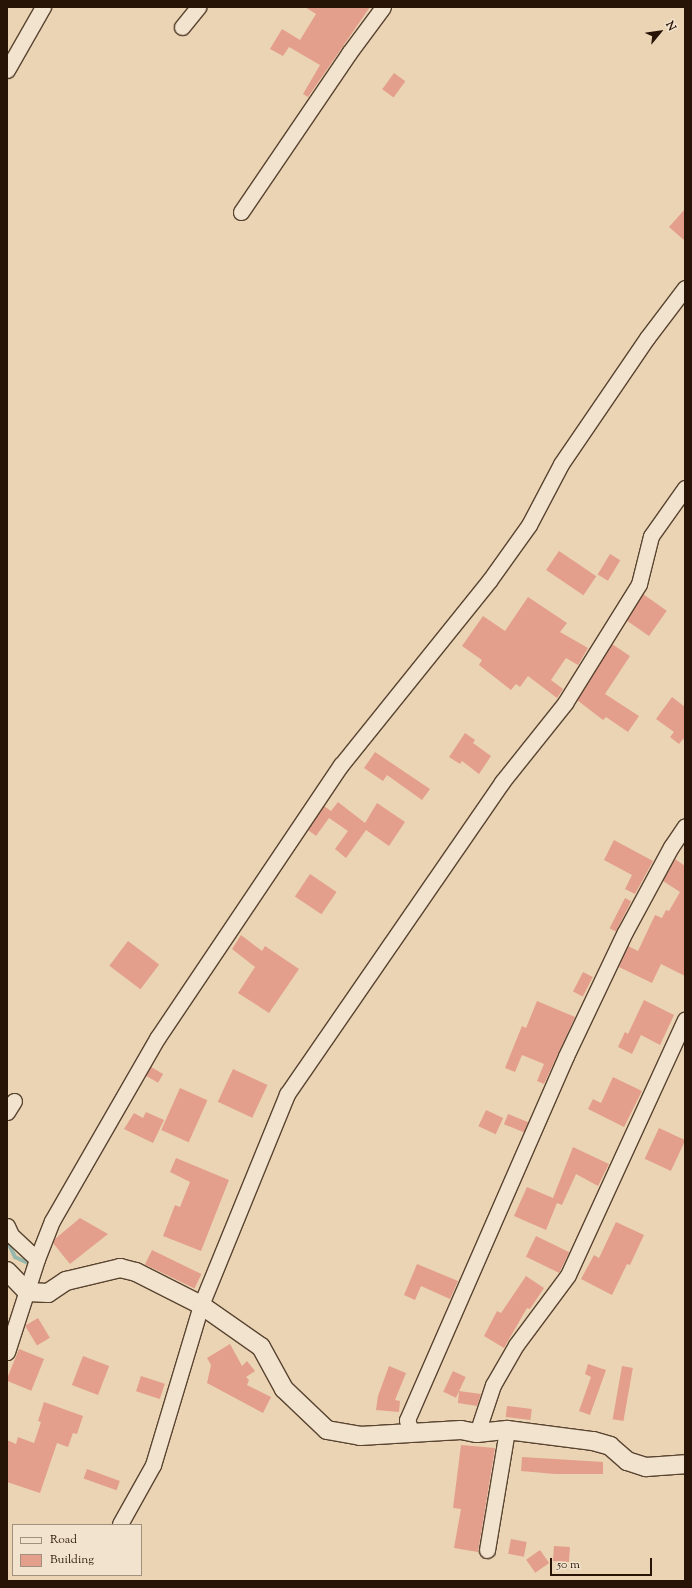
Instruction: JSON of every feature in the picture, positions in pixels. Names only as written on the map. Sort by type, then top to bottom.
[{"type":"street","points":[[7,70],[43,7]]},
{"type":"street","points":[[182,27],[198,7]]},
{"type":"street","points":[[241,212],[349,53],[383,7]]},
{"type":"street","points":[[7,1352],[28,1292],[37,1259],[52,1221],[163,1031],[341,765],[494,575],[529,525],[561,464],[647,338],[685,288]]},
{"type":"street","points":[[120,1524],[153,1465],[201,1305],[287,1094],[502,782],[564,703],[639,584],[651,536],[685,488]]},
{"type":"street","points":[[412,1433],[407,1420],[566,1056],[625,932],[671,847],[685,826]]},
{"type":"street","points":[[477,1433],[493,1385],[516,1345],[568,1275],[685,1019]]},
{"type":"street","points":[[7,1226],[10,1235],[37,1259]]},
{"type":"street","points":[[7,1271],[28,1292],[48,1293],[66,1281],[120,1268],[136,1272],[201,1305],[261,1347],[284,1389],[327,1430],[360,1436],[461,1430],[477,1433],[507,1430],[593,1441],[610,1446],[627,1461],[646,1467],[685,1464]]},
{"type":"street","points":[[487,1550],[507,1430]]},
{"type":"building","points":[[305,7],[370,7],[308,97],[303,94],[320,65],[289,47],[283,56],[270,49],[282,29],[300,40],[316,14]]},
{"type":"building","points":[[394,73],[405,81],[394,97],[382,89]]},
{"type":"building","points":[[685,209],[685,241],[669,227]]},
{"type":"building","points":[[559,551],[596,576],[583,595],[546,570]]},
{"type":"building","points":[[610,554],[620,560],[608,581],[598,575]]},
{"type":"building","points":[[643,594],[667,611],[649,636],[625,619]]},
{"type":"building","points":[[528,597],[567,623],[560,632],[588,648],[578,665],[566,658],[551,680],[563,689],[557,698],[528,676],[520,687],[516,684],[511,690],[479,665],[482,660],[462,646],[483,616],[505,631]]},
{"type":"building","points":[[612,644],[630,656],[605,694],[639,716],[628,732],[606,717],[603,720],[577,700]]},
{"type":"building","points":[[672,697],[685,707],[685,741],[683,739],[679,744],[670,737],[674,732],[656,719]]},
{"type":"building","points":[[465,733],[475,740],[473,743],[491,756],[479,774],[462,761],[460,764],[449,757]]},
{"type":"building","points":[[375,752],[430,789],[422,800],[387,775],[383,781],[364,768]]},
{"type":"building","points":[[338,802],[365,823],[377,803],[405,822],[389,846],[366,830],[346,858],[335,849],[348,831],[329,818],[316,836],[308,830],[324,806],[331,811]]},
{"type":"building","points":[[614,840],[653,861],[635,894],[625,889],[632,875],[604,860]]},
{"type":"building","points":[[675,859],[685,866],[685,976],[661,964],[652,983],[619,967],[628,946],[638,951],[655,915],[662,918],[666,910],[669,911],[680,892],[663,881]]},
{"type":"building","points":[[310,874],[337,892],[321,914],[295,896]]},
{"type":"building","points":[[625,898],[631,901],[616,931],[610,928]]},
{"type":"building","points":[[241,935],[262,951],[265,946],[299,969],[269,1013],[238,993],[255,967],[232,949]]},
{"type":"building","points":[[128,941],[159,964],[140,989],[109,966]]},
{"type":"building","points":[[583,972],[593,977],[583,997],[573,992]]},
{"type":"building","points":[[644,1000],[674,1015],[660,1045],[641,1035],[632,1054],[618,1047],[625,1032],[628,1034]]},
{"type":"building","points":[[537,1001],[575,1017],[544,1084],[537,1081],[544,1064],[522,1055],[515,1072],[505,1068],[522,1026],[526,1028]]},
{"type":"building","points":[[151,1067],[163,1074],[158,1083],[146,1076]]},
{"type":"building","points":[[233,1069],[267,1085],[252,1118],[218,1102]]},
{"type":"building","points":[[613,1077],[642,1091],[624,1127],[588,1109],[593,1099],[601,1103]]},
{"type":"building","points":[[180,1088],[207,1100],[189,1142],[161,1130]]},
{"type":"building","points":[[486,1110],[503,1118],[496,1134],[478,1126]]},
{"type":"building","points":[[146,1112],[164,1120],[153,1143],[124,1129],[134,1113],[143,1118]]},
{"type":"building","points":[[508,1114],[528,1122],[524,1132],[504,1124]]},
{"type":"building","points":[[659,1128],[685,1140],[671,1171],[645,1159]]},
{"type":"building","points":[[573,1147],[609,1164],[598,1186],[576,1174],[562,1205],[557,1203],[546,1230],[514,1216],[527,1187],[553,1198]]},
{"type":"building","points":[[176,1158],[229,1180],[201,1251],[163,1236],[175,1205],[180,1207],[190,1182],[170,1172]]},
{"type":"building","points":[[80,1218],[108,1234],[70,1264],[53,1243],[55,1239]]},
{"type":"building","points":[[616,1222],[644,1235],[630,1265],[627,1264],[612,1295],[581,1279],[594,1255],[599,1258]]},
{"type":"building","points":[[536,1236],[569,1252],[559,1273],[526,1257]]},
{"type":"building","points":[[152,1250],[201,1274],[194,1288],[145,1264]]},
{"type":"building","points":[[417,1264],[458,1281],[450,1299],[421,1286],[415,1300],[404,1295]]},
{"type":"building","points":[[526,1276],[544,1288],[530,1309],[527,1308],[504,1348],[484,1336],[497,1311],[501,1313]]},
{"type":"building","points":[[38,1318],[50,1338],[37,1345],[25,1326]]},
{"type":"building","points":[[230,1344],[242,1366],[247,1361],[255,1371],[246,1377],[249,1380],[247,1385],[271,1397],[263,1413],[207,1383],[211,1365],[207,1358]]},
{"type":"building","points":[[19,1349],[44,1359],[31,1391],[7,1381]]},
{"type":"building","points":[[83,1356],[109,1366],[98,1395],[72,1385]]},
{"type":"building","points":[[588,1364],[606,1370],[590,1415],[579,1411],[591,1377],[585,1374]]},
{"type":"building","points":[[389,1366],[406,1373],[395,1400],[400,1401],[399,1412],[376,1410],[378,1396]]},
{"type":"building","points":[[622,1366],[633,1368],[623,1421],[613,1419]]},
{"type":"building","points":[[453,1371],[466,1377],[456,1398],[443,1392]]},
{"type":"building","points":[[141,1376],[165,1384],[160,1399],[136,1391]]},
{"type":"building","points":[[459,1391],[481,1394],[477,1406],[458,1403]]},
{"type":"building","points":[[44,1402],[83,1416],[77,1434],[73,1433],[68,1447],[57,1443],[40,1493],[7,1482],[7,1440],[16,1444],[18,1437],[34,1443],[41,1422],[38,1421]]},
{"type":"building","points":[[507,1406],[532,1409],[530,1420],[506,1417]]},
{"type":"building","points":[[461,1445],[495,1448],[478,1552],[454,1548],[461,1509],[453,1508]]},
{"type":"building","points":[[522,1457],[603,1462],[603,1474],[555,1474],[521,1471]]},
{"type":"building","points":[[87,1469],[120,1481],[116,1490],[84,1478]]},
{"type":"building","points":[[511,1539],[527,1542],[524,1557],[508,1554]]},
{"type":"building","points":[[554,1546],[570,1547],[569,1562],[553,1561]]},
{"type":"building","points":[[540,1550],[549,1563],[535,1573],[526,1560]]},
{"type":"waterway","points":[[7,1240],[15,1257],[32,1265]]}]
